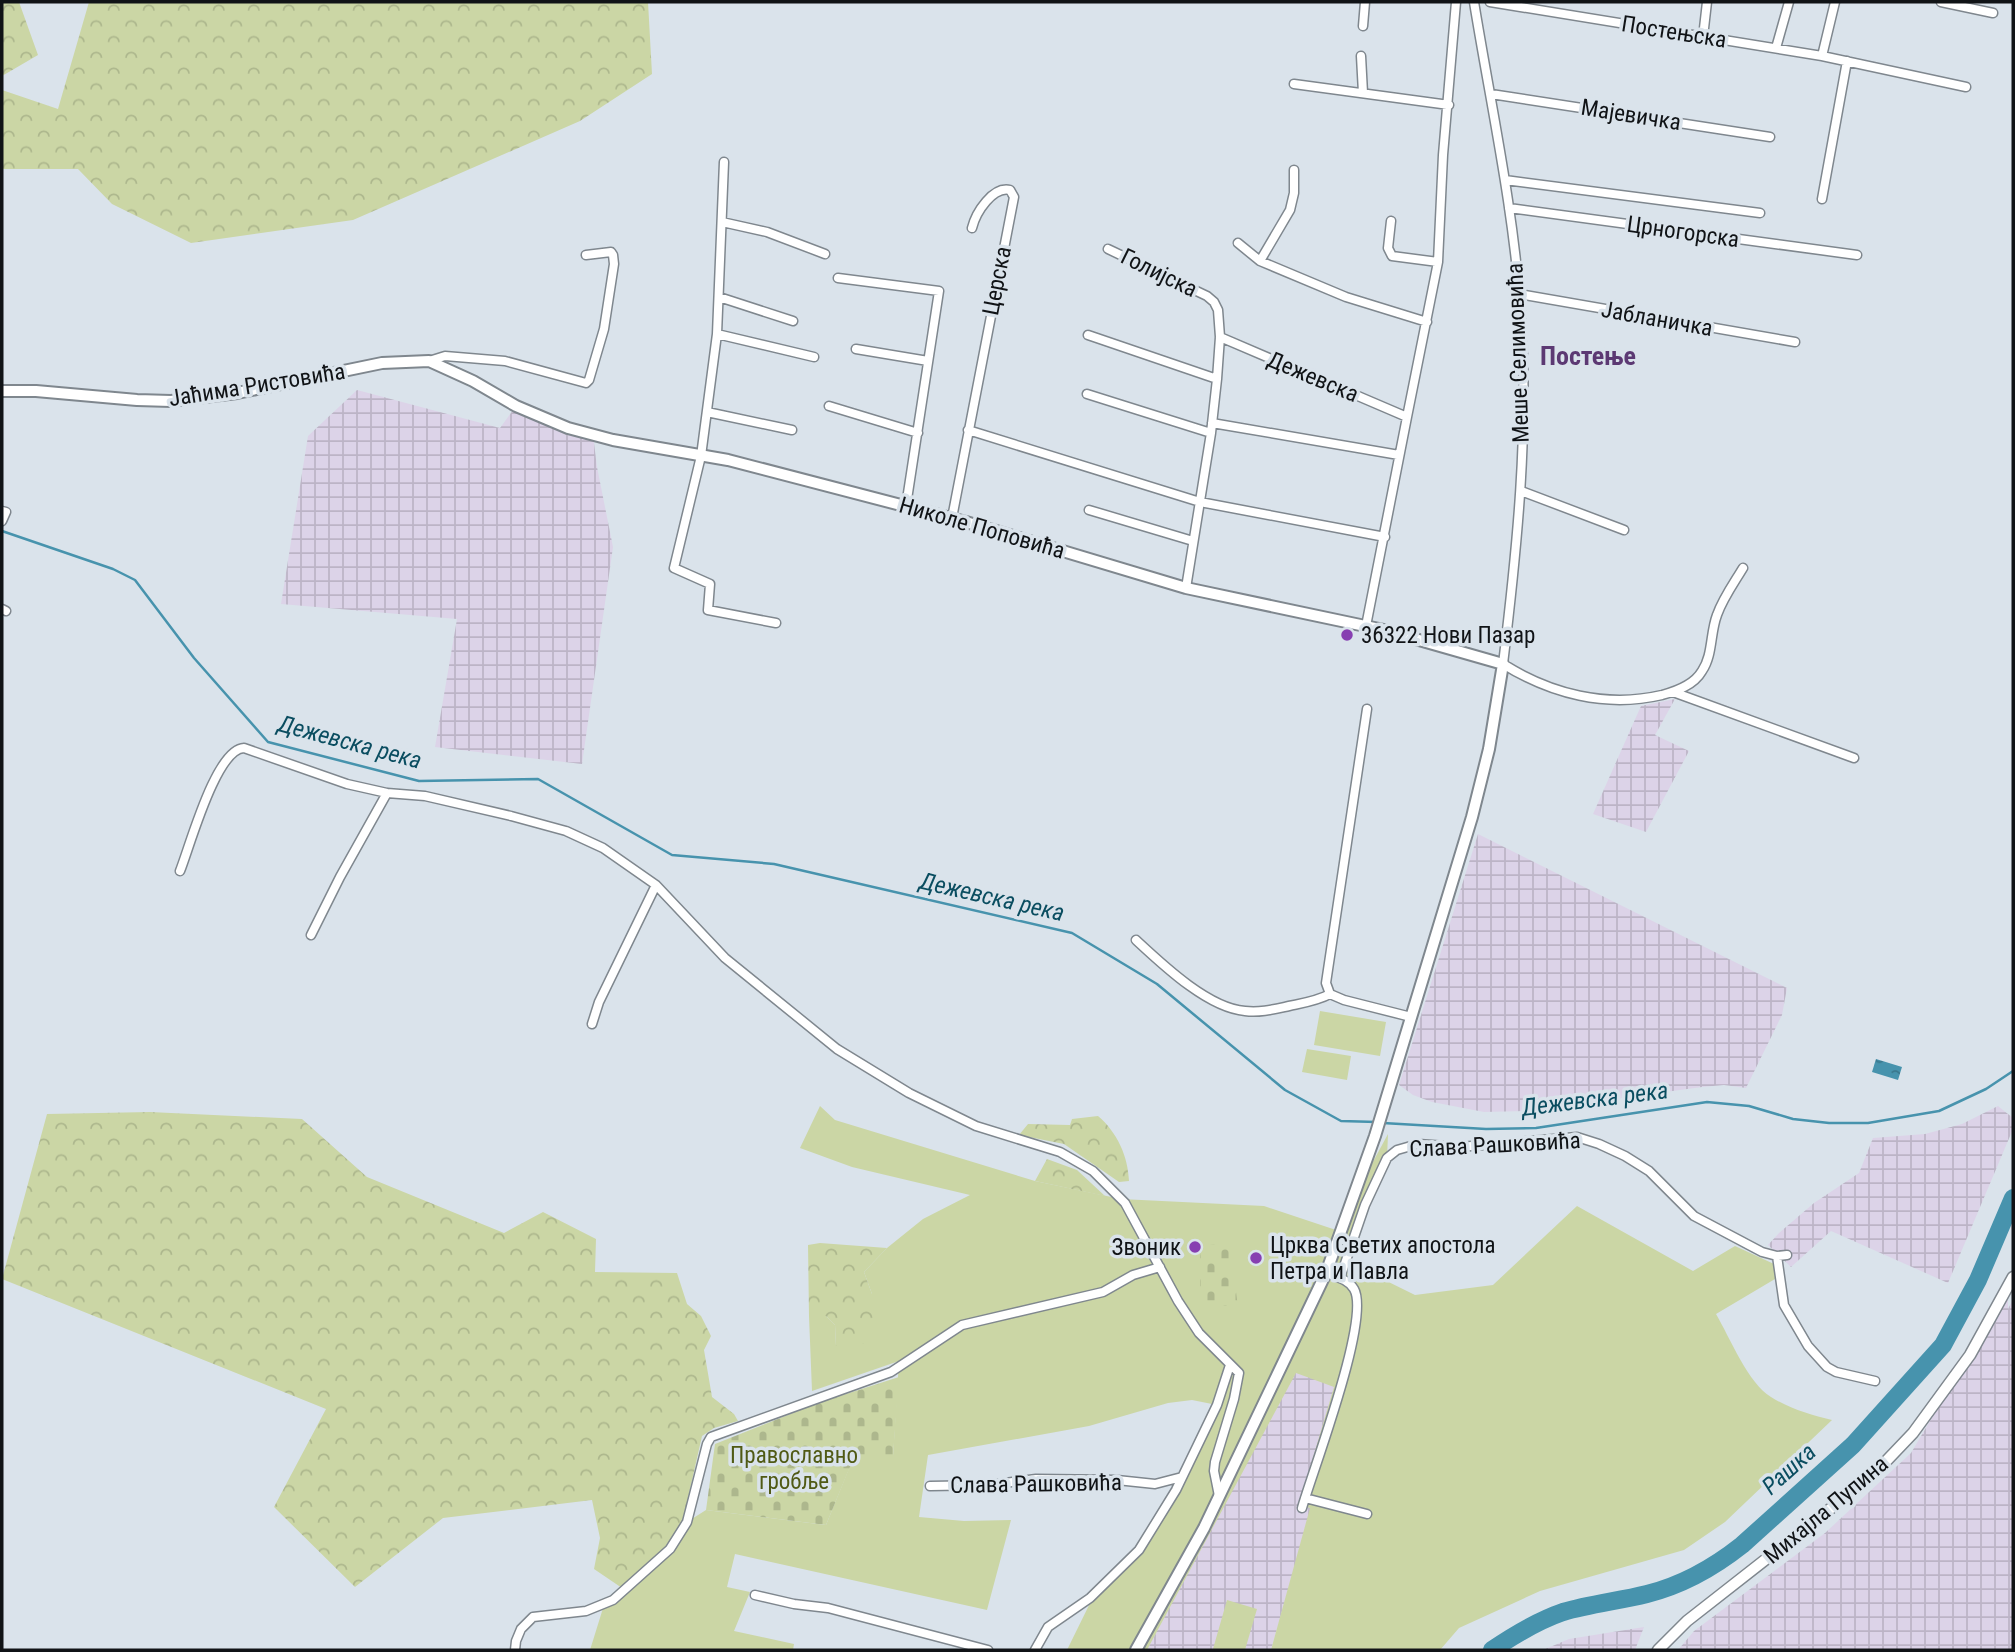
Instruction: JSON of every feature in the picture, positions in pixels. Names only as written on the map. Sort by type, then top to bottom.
[{"type":"main road","name":"Јаћима Ристовића","points":[[2,391],[171,401],[237,393],[382,363],[429,361],[516,406],[568,428],[612,440],[701,456]]},
{"type":"main road","name":"Николе Поповића","points":[[701,456],[728,460],[952,518],[1186,588],[1366,626],[1503,664]]},
{"type":"main road","name":"Меше Селимовића","points":[[1389,1092],[1472,817],[1489,750],[1503,664]]},
{"type":"main road","name":"Слава Рашковића","points":[[1136,1650],[1182,1572],[1326,1273],[1389,1092]]},
{"type":"street","points":[[1363,26],[1365,2]]},
{"type":"street","points":[[1366,626],[1438,262],[1443,155],[1456,2]]},
{"type":"street","name":"Меше Селимовића","points":[[1474,2],[1505,180],[1521,331],[1521,491],[1503,664]]},
{"type":"street","name":"Постењска","points":[[1490,2],[1822,55],[1966,87]]},
{"type":"street","points":[[1703,37],[1707,2]]},
{"type":"street","points":[[1776,48],[1789,2]]},
{"type":"street","points":[[1822,55],[1835,2]]},
{"type":"street","points":[[1941,2],[1993,13]]},
{"type":"street","points":[[1361,56],[1363,93]]},
{"type":"street","points":[[1822,200],[1847,61]]},
{"type":"street","points":[[1294,85],[1449,105]]},
{"type":"street","name":"Мајевичка","points":[[1491,94],[1770,136]]},
{"type":"street","points":[[723,162],[717,334],[701,456],[674,568],[710,584],[708,610],[776,624]]},
{"type":"street","points":[[1260,261],[1290,210],[1294,193],[1294,170]]},
{"type":"street","points":[[1505,180],[1760,213]]},
{"type":"street","name":"Церска","points":[[952,518],[1014,197],[1010,190],[1003,188],[996,191],[972,228]]},
{"type":"street","name":"Црногорска","points":[[1509,208],[1857,255]]},
{"type":"street","points":[[722,222],[768,232],[825,254]]},
{"type":"street","points":[[1391,222],[1388,248],[1392,256],[1438,262]]},
{"type":"street","points":[[1238,243],[1260,261],[1346,297],[1427,322]]},
{"type":"street","name":"Голијска","points":[[1108,249],[1214,302],[1218,310],[1220,337],[1211,433],[1186,588]]},
{"type":"street","name":"Јаћима Ристовића","points":[[429,361],[445,356],[505,361],[586,383],[604,329],[614,264],[614,255],[611,252],[586,255]]},
{"type":"street","points":[[838,278],[939,291],[906,506]]},
{"type":"street","name":"Јабланичка","points":[[1519,294],[1795,342]]},
{"type":"street","points":[[719,297],[793,321]]},
{"type":"street","points":[[717,334],[814,357]]},
{"type":"street","points":[[1088,335],[1217,379]]},
{"type":"street","name":"Дежевска","points":[[1220,337],[1407,417]]},
{"type":"street","points":[[856,349],[928,360]]},
{"type":"street","points":[[1087,394],[1211,433]]},
{"type":"street","points":[[829,406],[918,433]]},
{"type":"street","points":[[707,412],[792,429]]},
{"type":"street","points":[[1212,423],[1399,455]]},
{"type":"street","points":[[968,430],[1200,502],[1385,537]]},
{"type":"street","points":[[1521,491],[1624,530]]},
{"type":"street","points":[[1089,510],[1194,541]]},
{"type":"street","points":[[2,511],[6,512],[2,521]]},
{"type":"street","points":[[1503,664],[1539,683],[1572,695],[1603,701],[1629,700],[1673,692],[1690,684],[1700,675],[1707,663],[1717,614],[1743,568]]},
{"type":"street","points":[[1673,692],[1854,758]]},
{"type":"street","points":[[1367,709],[1326,982],[1331,994],[1344,1000],[1411,1017]]},
{"type":"street","points":[[180,871],[212,781],[232,751],[238,748],[347,784],[387,793],[425,796],[566,831],[603,848],[656,886],[724,958],[837,1049],[909,1093],[976,1126],[1060,1152],[1093,1171],[1125,1203],[1178,1301],[1199,1333],[1239,1373],[1215,1462],[1219,1496]]},
{"type":"street","points":[[311,935],[387,793]]},
{"type":"street","points":[[593,1024],[599,1002],[656,886]]},
{"type":"street","points":[[1136,940],[1158,961],[1208,997],[1244,1012],[1320,999],[1331,994]]},
{"type":"street","name":"Слава Рашковића","points":[[1340,1278],[1365,1205],[1387,1158],[1397,1150],[1419,1144],[1460,1147],[1577,1137],[1587,1139],[1625,1156],[1649,1171],[1694,1216],[1762,1252],[1777,1256],[1787,1255]]},
{"type":"street","points":[[1777,1256],[1784,1305],[1808,1346],[1827,1367],[1836,1372],[1875,1381]]},
{"type":"street","points":[[515,1650],[521,1629],[533,1617],[586,1611],[613,1600],[670,1549],[687,1522],[711,1437],[891,1372],[962,1325],[1103,1292],[1133,1275],[1160,1267]]},
{"type":"street","points":[[1302,1508],[1340,1387],[1358,1311],[1355,1291],[1349,1282],[1326,1273]]},
{"type":"street","name":"Михајла Пупина","points":[[1658,1650],[1687,1621],[1871,1477],[1888,1460],[1926,1416],[1970,1355],[2013,1277]]},
{"type":"street","points":[[1035,1650],[1048,1628],[1090,1598],[1134,1556],[1171,1500],[1217,1405],[1230,1365]]},
{"type":"street","name":"Слава Рашковића","points":[[930,1486],[989,1485],[1036,1479],[1117,1480],[1156,1484],[1182,1477]]},
{"type":"street","points":[[1305,1499],[1367,1514]]},
{"type":"street","points":[[755,1595],[828,1608],[988,1650]]},
{"type":"shaded area","points":[[357,390],[500,428],[516,406],[593,435],[613,547],[582,764],[435,747],[457,619],[281,604],[308,436]]},
{"type":"shaded area","points":[[1675,699],[1655,735],[1689,751],[1646,832],[1593,814],[1641,706]]},
{"type":"shaded area","points":[[1478,834],[1787,988],[1782,1015],[1746,1088],[1724,1085],[1702,1087],[1526,1111],[1484,1112],[1432,1102],[1413,1095],[1399,1085]]},
{"type":"shaded area","points":[[1998,1106],[2013,1118],[2013,1129],[1948,1283],[1831,1231],[1791,1267],[1768,1245],[1814,1203],[1859,1173],[1873,1138],[1925,1134],[1962,1124]]},
{"type":"shaded area","points":[[2008,1289],[2008,1309],[2013,1299],[2013,1650],[1678,1650],[1694,1631],[1825,1533],[1911,1453]]},
{"type":"shaded area","points":[[1295,1372],[1335,1386],[1299,1504],[1311,1508],[1271,1650],[1147,1650]]},
{"type":"shaded area","points":[[1644,1627],[1635,1650],[1543,1650],[1569,1639]]},
{"type":"green space","points":[[2,2],[19,2],[38,55],[2,76]]},
{"type":"green space","points":[[89,2],[648,2],[652,74],[580,121],[353,220],[191,243],[112,204],[78,169],[2,169],[2,90],[58,109]]},
{"type":"green space","points":[[1320,1011],[1386,1022],[1380,1056],[1314,1045]]},
{"type":"green space","points":[[1307,1049],[1351,1056],[1347,1080],[1302,1072]]},
{"type":"green space","points":[[820,1106],[835,1120],[1035,1181],[1121,1199],[1264,1206],[1336,1230],[1388,1134],[1387,1158],[1346,1261],[1415,1295],[1493,1285],[1577,1206],[1693,1271],[1735,1246],[1774,1264],[1775,1279],[1716,1314],[1740,1359],[1755,1382],[1771,1397],[1801,1411],[1832,1420],[1725,1522],[1684,1550],[1540,1591],[1459,1628],[1440,1650],[1271,1650],[1310,1508],[1299,1505],[1334,1387],[1296,1373],[1147,1650],[1067,1650],[1095,1593],[1146,1538],[1217,1405],[1192,1400],[1168,1403],[1089,1426],[928,1455],[919,1517],[964,1521],[1011,1520],[987,1610],[735,1554],[727,1587],[750,1592],[734,1631],[794,1644],[793,1650],[590,1650],[604,1605],[671,1547],[687,1522],[706,1510],[826,1525],[854,1456],[893,1456],[899,1361],[812,1391],[809,1316],[826,1316],[835,1325],[836,1346],[872,1294],[864,1272],[887,1248],[923,1219],[970,1195],[852,1167],[800,1148]]},
{"type":"green space","points":[[150,1112],[302,1119],[367,1177],[504,1233],[543,1212],[596,1239],[595,1272],[677,1273],[687,1304],[701,1316],[711,1336],[704,1350],[712,1397],[734,1414],[738,1421],[714,1428],[702,1436],[683,1520],[669,1544],[622,1588],[594,1569],[600,1538],[592,1500],[443,1518],[355,1587],[274,1507],[326,1409],[2,1279],[47,1114]]},
{"type":"green space","points":[[1098,1116],[1111,1129],[1120,1145],[1129,1181],[1119,1182],[1064,1144],[1019,1135],[1028,1124],[1070,1125],[1072,1119]]},
{"type":"green space","points":[[1047,1159],[1077,1170],[1105,1196],[1035,1181]]},
{"type":"green space","points":[[820,1243],[887,1248],[864,1272],[872,1294],[878,1326],[863,1344],[836,1346],[835,1325],[826,1316],[809,1316],[808,1245]]},
{"type":"green space","points":[[1222,1243],[1235,1250],[1232,1261],[1238,1307],[1200,1303],[1200,1256],[1203,1246]]},
{"type":"green space","name":"Православно гробље","points":[[899,1377],[893,1456],[854,1457],[826,1525],[706,1510],[715,1444],[818,1403]]},
{"type":"green space","points":[[1227,1600],[1257,1609],[1245,1650],[1213,1649]]},
{"type":"water","points":[[1876,1059],[1902,1067],[1898,1080],[1872,1072]]},
{"type":"waterway","name":"Дежевска река","points":[[2,531],[113,569],[135,580],[194,658],[268,742],[419,781],[538,779],[672,855],[774,864],[1072,933],[1157,984],[1285,1090],[1341,1121],[1377,1122]]},
{"type":"waterway","name":"Дежевска река","points":[[1383,1123],[1486,1129],[1536,1128],[1707,1102],[1749,1106],[1793,1119],[1868,1123],[1939,1111],[1986,1089],[2013,1071]]},
{"type":"waterway","name":"Рашка","points":[[1492,1650],[1526,1629],[1563,1612],[1647,1594],[1685,1581],[1742,1545],[1853,1445],[1943,1345],[1978,1280],[2013,1198]]},
{"type":"place","name":"36322 Нови Пазар","points":[[1347,635]]},
{"type":"place","name":"Звоник","points":[[1195,1247]]},
{"type":"place","name":"Црква Светих апостола Петра и Павла","points":[[1256,1258]]},
{"type":"district","name":"Постење","points":[[1588,356]]}]
